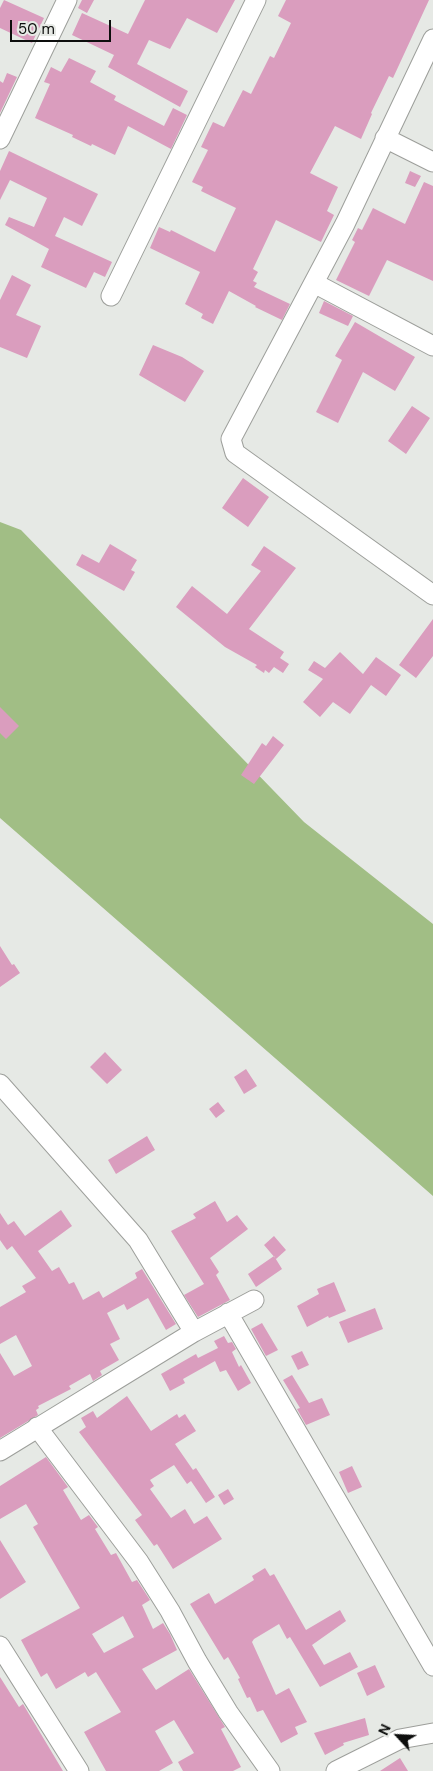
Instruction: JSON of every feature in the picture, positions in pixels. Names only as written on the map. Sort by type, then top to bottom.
[{"type":"street","points":[[0,139],[67,0]]},
{"type":"street","points":[[111,296],[256,0]]},
{"type":"street","points":[[433,39],[345,224],[231,439],[235,453],[433,595]]},
{"type":"street","points":[[385,138],[433,162]]},
{"type":"street","points":[[314,283],[433,346]]},
{"type":"street","points":[[0,1084],[138,1240],[194,1332]]},
{"type":"street","points":[[0,1450],[194,1332],[254,1300]]},
{"type":"street","points":[[228,1313],[433,1666]]},
{"type":"street","points":[[38,1427],[139,1562],[170,1610],[197,1661],[228,1712],[270,1771]]},
{"type":"street","points":[[0,1646],[79,1771]]},
{"type":"street","points":[[336,1771],[400,1739],[433,1733]]},
{"type":"green space","points":[[0,522],[21,530],[304,822],[433,924],[433,1196],[0,818]]},
{"type":"building","points":[[4,0],[44,18],[32,43],[0,28],[0,8]]},
{"type":"building","points":[[82,0],[94,0],[87,13],[78,8]]},
{"type":"building","points":[[145,0],[235,0],[217,33],[187,18],[170,49],[149,40],[137,64],[188,91],[180,107],[108,67],[114,55],[72,35],[82,13],[128,34]]},
{"type":"building","points":[[286,0],[429,0],[393,78],[389,76],[361,139],[335,126],[310,173],[338,187],[327,211],[334,215],[321,242],[276,220],[253,269],[258,272],[253,281],[257,283],[254,287],[290,304],[282,320],[255,307],[229,291],[213,324],[201,318],[203,314],[185,304],[200,272],[150,248],[159,227],[170,232],[171,230],[215,252],[236,208],[201,191],[203,187],[192,182],[208,150],[201,147],[213,122],[224,127],[243,90],[251,94],[270,56],[274,58],[291,23],[278,16]]},
{"type":"building","points":[[69,58],[96,71],[90,82],[116,96],[114,100],[164,126],[173,108],[187,115],[171,149],[128,126],[115,155],[92,144],[91,146],[72,137],[73,135],[35,118],[50,84],[44,82],[51,67],[61,72]]},
{"type":"building","points":[[7,73],[17,77],[0,113],[0,81],[3,83]]},
{"type":"building","points":[[9,151],[98,194],[82,226],[64,217],[55,236],[112,262],[105,277],[94,272],[86,288],[41,267],[49,249],[5,225],[9,217],[34,227],[47,198],[10,180],[0,200],[0,171]]},
{"type":"building","points":[[410,171],[421,176],[415,187],[405,183]]},
{"type":"building","points":[[424,182],[433,186],[433,281],[387,260],[369,296],[336,280],[355,242],[352,240],[358,228],[362,230],[373,208],[405,224]]},
{"type":"building","points":[[12,275],[31,285],[16,315],[41,326],[27,358],[0,347],[0,300]]},
{"type":"building","points":[[324,301],[353,316],[348,326],[319,313]]},
{"type":"building","points":[[355,322],[415,357],[395,391],[363,372],[338,423],[316,412],[342,360],[335,356]]},
{"type":"building","points":[[153,345],[182,357],[204,371],[185,402],[139,375]]},
{"type":"building","points":[[412,406],[430,418],[406,454],[388,441]]},
{"type":"building","points":[[243,478],[269,497],[248,527],[222,508]]},
{"type":"building","points":[[110,544],[137,560],[131,570],[135,572],[124,591],[76,565],[82,554],[99,563]]},
{"type":"building","points":[[264,546],[296,568],[249,629],[284,652],[280,658],[289,664],[283,673],[274,667],[269,673],[265,670],[264,673],[255,667],[257,665],[225,647],[176,607],[192,586],[227,614],[261,571],[251,565]]},
{"type":"building","points":[[433,619],[433,656],[416,678],[399,665]]},
{"type":"building","points":[[340,652],[363,674],[376,657],[401,675],[386,696],[371,685],[350,714],[333,702],[320,717],[303,702],[323,679],[308,670],[314,661],[325,668]]},
{"type":"building","points":[[0,707],[19,726],[6,739],[0,733]]},
{"type":"building","points":[[273,736],[284,745],[254,784],[241,775],[262,743],[266,746]]},
{"type":"building","points":[[0,946],[12,965],[14,964],[20,973],[0,987]]},
{"type":"building","points":[[105,1052],[122,1070],[107,1084],[90,1067]]},
{"type":"building","points":[[246,1069],[257,1086],[244,1094],[234,1077]]},
{"type":"building","points":[[218,1102],[225,1111],[216,1118],[209,1109]]},
{"type":"building","points":[[147,1136],[155,1150],[116,1174],[108,1160]]},
{"type":"building","points":[[215,1201],[227,1222],[237,1215],[248,1229],[210,1258],[219,1272],[216,1275],[230,1300],[198,1317],[184,1295],[204,1284],[171,1231],[196,1218],[193,1214]]},
{"type":"building","points":[[61,1210],[72,1226],[38,1251],[52,1271],[59,1267],[69,1284],[74,1282],[83,1300],[99,1291],[103,1298],[137,1278],[135,1273],[142,1269],[176,1324],[166,1330],[148,1298],[127,1310],[124,1304],[107,1313],[120,1339],[110,1344],[119,1360],[100,1371],[102,1375],[93,1381],[90,1374],[69,1386],[71,1389],[38,1406],[39,1408],[36,1410],[38,1415],[0,1438],[0,1353],[14,1376],[32,1366],[16,1335],[0,1344],[0,1307],[26,1292],[22,1286],[36,1278],[12,1246],[7,1250],[0,1240],[0,1213],[8,1225],[14,1221],[25,1236]]},
{"type":"building","points":[[274,1236],[286,1250],[276,1259],[264,1245]]},
{"type":"building","points":[[274,1256],[282,1269],[256,1287],[248,1274]]},
{"type":"building","points":[[334,1282],[346,1311],[329,1318],[328,1316],[307,1327],[297,1306],[319,1294],[317,1289]]},
{"type":"building","points":[[375,1308],[383,1329],[348,1343],[339,1322]]},
{"type":"building","points":[[262,1323],[278,1350],[266,1356],[251,1329]]},
{"type":"building","points":[[224,1336],[228,1343],[232,1342],[236,1349],[232,1352],[239,1367],[241,1365],[251,1383],[238,1391],[226,1370],[220,1372],[215,1361],[183,1379],[185,1383],[170,1391],[161,1374],[196,1354],[198,1358],[218,1348],[214,1341]]},
{"type":"building","points":[[302,1351],[309,1365],[298,1370],[291,1356]]},
{"type":"building","points":[[292,1375],[309,1403],[322,1398],[330,1415],[306,1425],[297,1409],[300,1408],[283,1380]]},
{"type":"building","points":[[127,1396],[151,1431],[177,1414],[179,1418],[185,1414],[196,1431],[175,1444],[193,1470],[196,1468],[215,1497],[206,1503],[191,1481],[187,1484],[174,1465],[150,1480],[154,1486],[150,1489],[171,1518],[185,1509],[194,1524],[207,1516],[222,1539],[173,1569],[157,1544],[154,1546],[135,1520],[142,1515],[79,1432],[86,1427],[81,1418],[93,1411],[97,1418]]},
{"type":"building","points":[[46,1457],[68,1487],[63,1490],[81,1520],[89,1515],[98,1527],[95,1529],[111,1555],[116,1553],[132,1582],[137,1580],[150,1600],[142,1605],[153,1629],[163,1623],[170,1634],[177,1650],[142,1669],[156,1690],[189,1669],[225,1727],[221,1729],[241,1767],[233,1771],[183,1771],[178,1762],[194,1753],[174,1720],[155,1731],[173,1763],[159,1771],[106,1771],[84,1732],[121,1712],[96,1672],[88,1677],[85,1672],[56,1689],[47,1673],[41,1677],[21,1640],[80,1608],[33,1527],[38,1524],[26,1504],[0,1519],[0,1486]],"holes":[[[123,1616],[134,1637],[104,1653],[92,1634]]]},
{"type":"building","points":[[352,1466],[362,1487],[348,1493],[339,1472]]},
{"type":"building","points":[[228,1489],[234,1499],[224,1505],[218,1495]]},
{"type":"building","points":[[0,1540],[26,1582],[0,1599]]},
{"type":"building","points":[[265,1568],[270,1576],[274,1574],[306,1630],[340,1610],[346,1621],[312,1645],[324,1665],[350,1652],[358,1667],[320,1687],[290,1637],[287,1639],[279,1624],[254,1639],[252,1642],[276,1695],[289,1688],[307,1722],[295,1727],[298,1734],[281,1743],[263,1710],[257,1712],[250,1697],[247,1698],[238,1679],[240,1678],[228,1657],[224,1660],[190,1604],[209,1593],[215,1604],[254,1580],[252,1576]]},
{"type":"building","points":[[375,1665],[385,1687],[367,1696],[357,1673]]},
{"type":"building","points":[[0,1677],[19,1707],[23,1704],[63,1771],[0,1771]]},
{"type":"building","points":[[365,1718],[369,1735],[343,1743],[344,1745],[325,1755],[314,1733]]},
{"type":"building","points":[[400,1758],[408,1771],[380,1771]]}]
